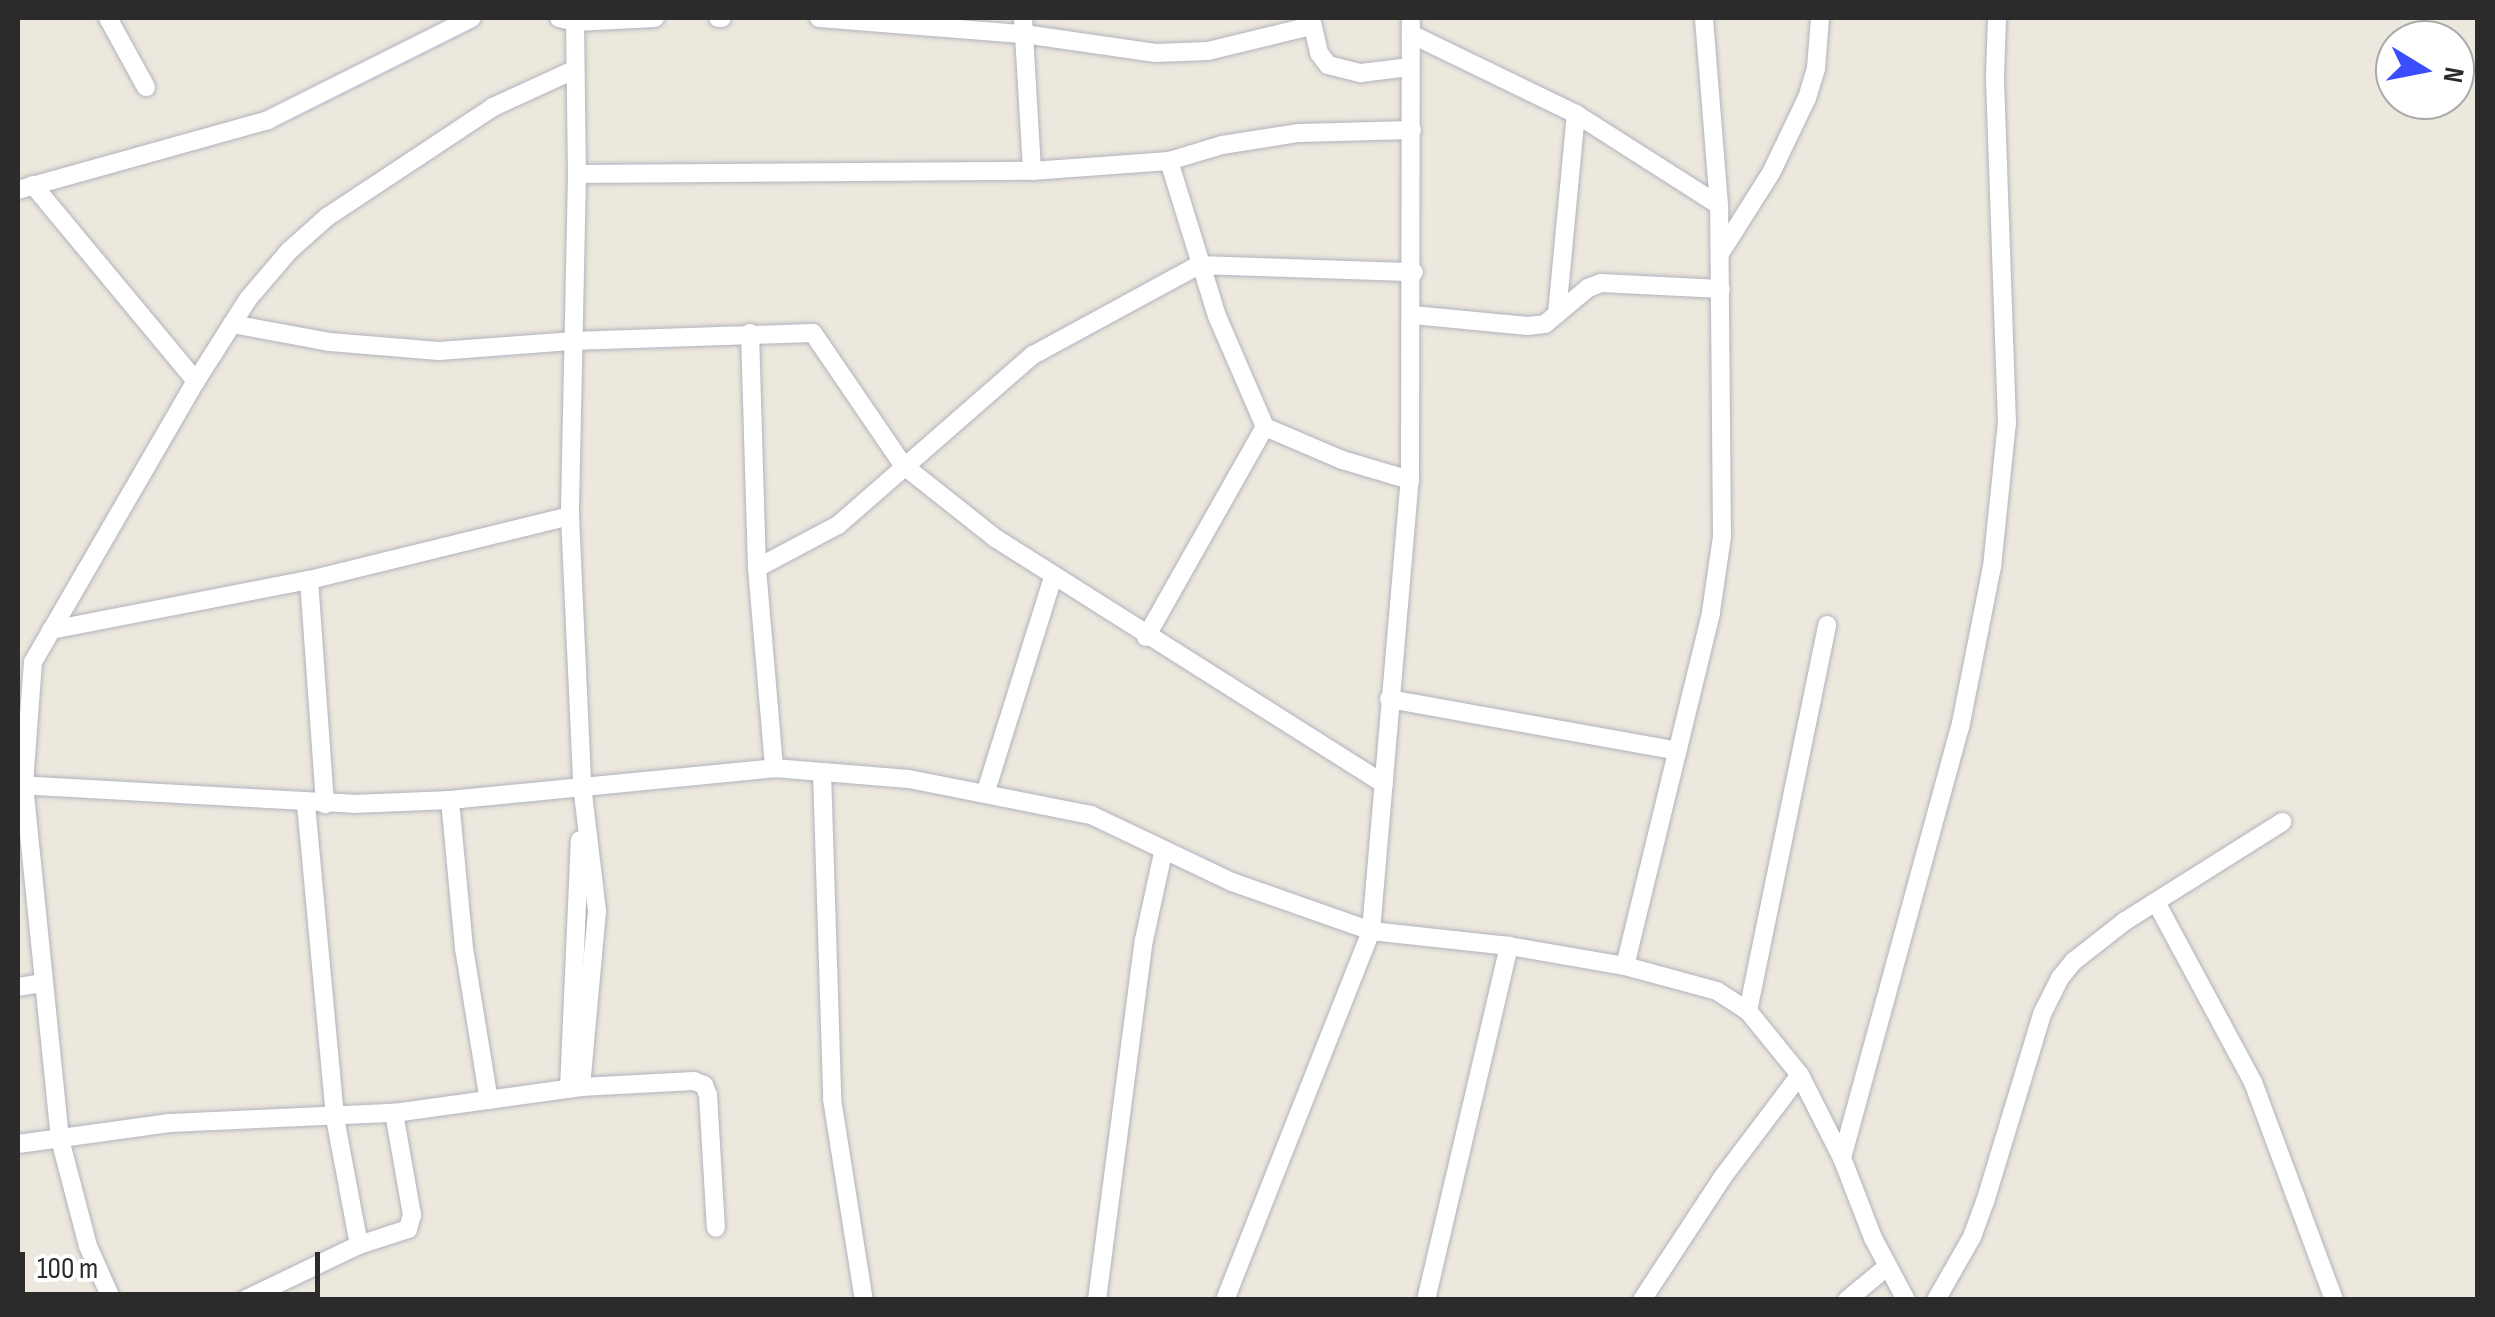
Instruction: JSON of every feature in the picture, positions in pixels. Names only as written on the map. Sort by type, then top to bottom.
[{"type":"street","points":[[108,18],[146,88]]},
{"type":"street","points":[[196,382],[25,188],[268,120],[472,18]]},
{"type":"street","points":[[575,1088],[597,911],[582,785],[570,516],[577,174],[570,19],[655,18]]},
{"type":"street","points":[[819,18],[1023,26],[1183,53],[1311,22],[1328,66],[1361,73],[1409,67]]},
{"type":"street","points":[[1626,966],[1710,612],[1722,537],[1721,252],[1704,18]]},
{"type":"street","points":[[1721,252],[1771,173],[1806,98],[1816,68],[1820,18]]},
{"type":"street","points":[[1842,1158],[1960,728],[1992,567],[2007,422],[1995,76],[1997,18]]},
{"type":"street","points":[[1023,26],[1032,170]]},
{"type":"street","points":[[1225,1300],[1371,931],[1410,480],[1414,272],[1411,26],[1576,114],[1719,204]]},
{"type":"street","points":[[112,1300],[88,1246],[60,1139],[21,784],[25,661],[52,630],[232,324],[289,251],[327,217],[493,107],[574,70]]},
{"type":"street","points":[[1558,314],[1576,114]]},
{"type":"street","points":[[577,174],[1032,170],[1169,160],[1222,145],[1299,133],[1412,130]]},
{"type":"street","points":[[1169,160],[1199,266],[1239,373],[1265,427],[1342,460],[1410,480]]},
{"type":"street","points":[[757,568],[838,525],[903,465],[1054,341],[1199,266],[1414,272]]},
{"type":"street","points":[[1413,314],[1527,326],[1544,324],[1588,288],[1601,283],[1721,289]]},
{"type":"street","points":[[232,324],[330,342],[439,351],[571,341],[813,333],[903,465],[1054,577],[1384,784]]},
{"type":"street","points":[[750,333],[757,568],[774,768]]},
{"type":"street","points":[[1146,637],[1265,427]]},
{"type":"street","points":[[52,630],[310,580],[570,516]]},
{"type":"street","points":[[986,791],[1054,577]]},
{"type":"street","points":[[310,580],[316,804],[335,1118],[359,1245]]},
{"type":"street","points":[[1748,1011],[1828,625]]},
{"type":"street","points":[[1389,699],[1678,751]]},
{"type":"street","points":[[21,784],[316,804],[450,800],[774,768],[986,791],[1092,815],[1163,853],[1371,931],[1509,946],[1626,966],[1700,985],[1748,1011],[1800,1075],[1906,1300]]},
{"type":"street","points":[[822,772],[832,1100],[864,1300]]},
{"type":"street","points":[[450,800],[464,948],[489,1100]]},
{"type":"street","points":[[1936,1300],[1972,1237],[1986,1202],[2049,996],[2074,961],[2125,921],[2282,822]]},
{"type":"street","points":[[1098,1300],[1144,940],[1163,853]]},
{"type":"street","points":[[2157,904],[2253,1082],[2334,1300]]},
{"type":"street","points":[[1426,1300],[1509,946]]},
{"type":"street","points":[[18,987],[43,984]]},
{"type":"street","points":[[1642,1300],[1722,1178],[1800,1075]]},
{"type":"street","points":[[18,1144],[170,1123],[335,1118],[575,1088],[704,1084],[708,1095],[716,1228]]},
{"type":"street","points":[[244,1300],[359,1245],[408,1229],[412,1222],[394,1113]]},
{"type":"street","points":[[1847,1300],[1888,1266]]}]
